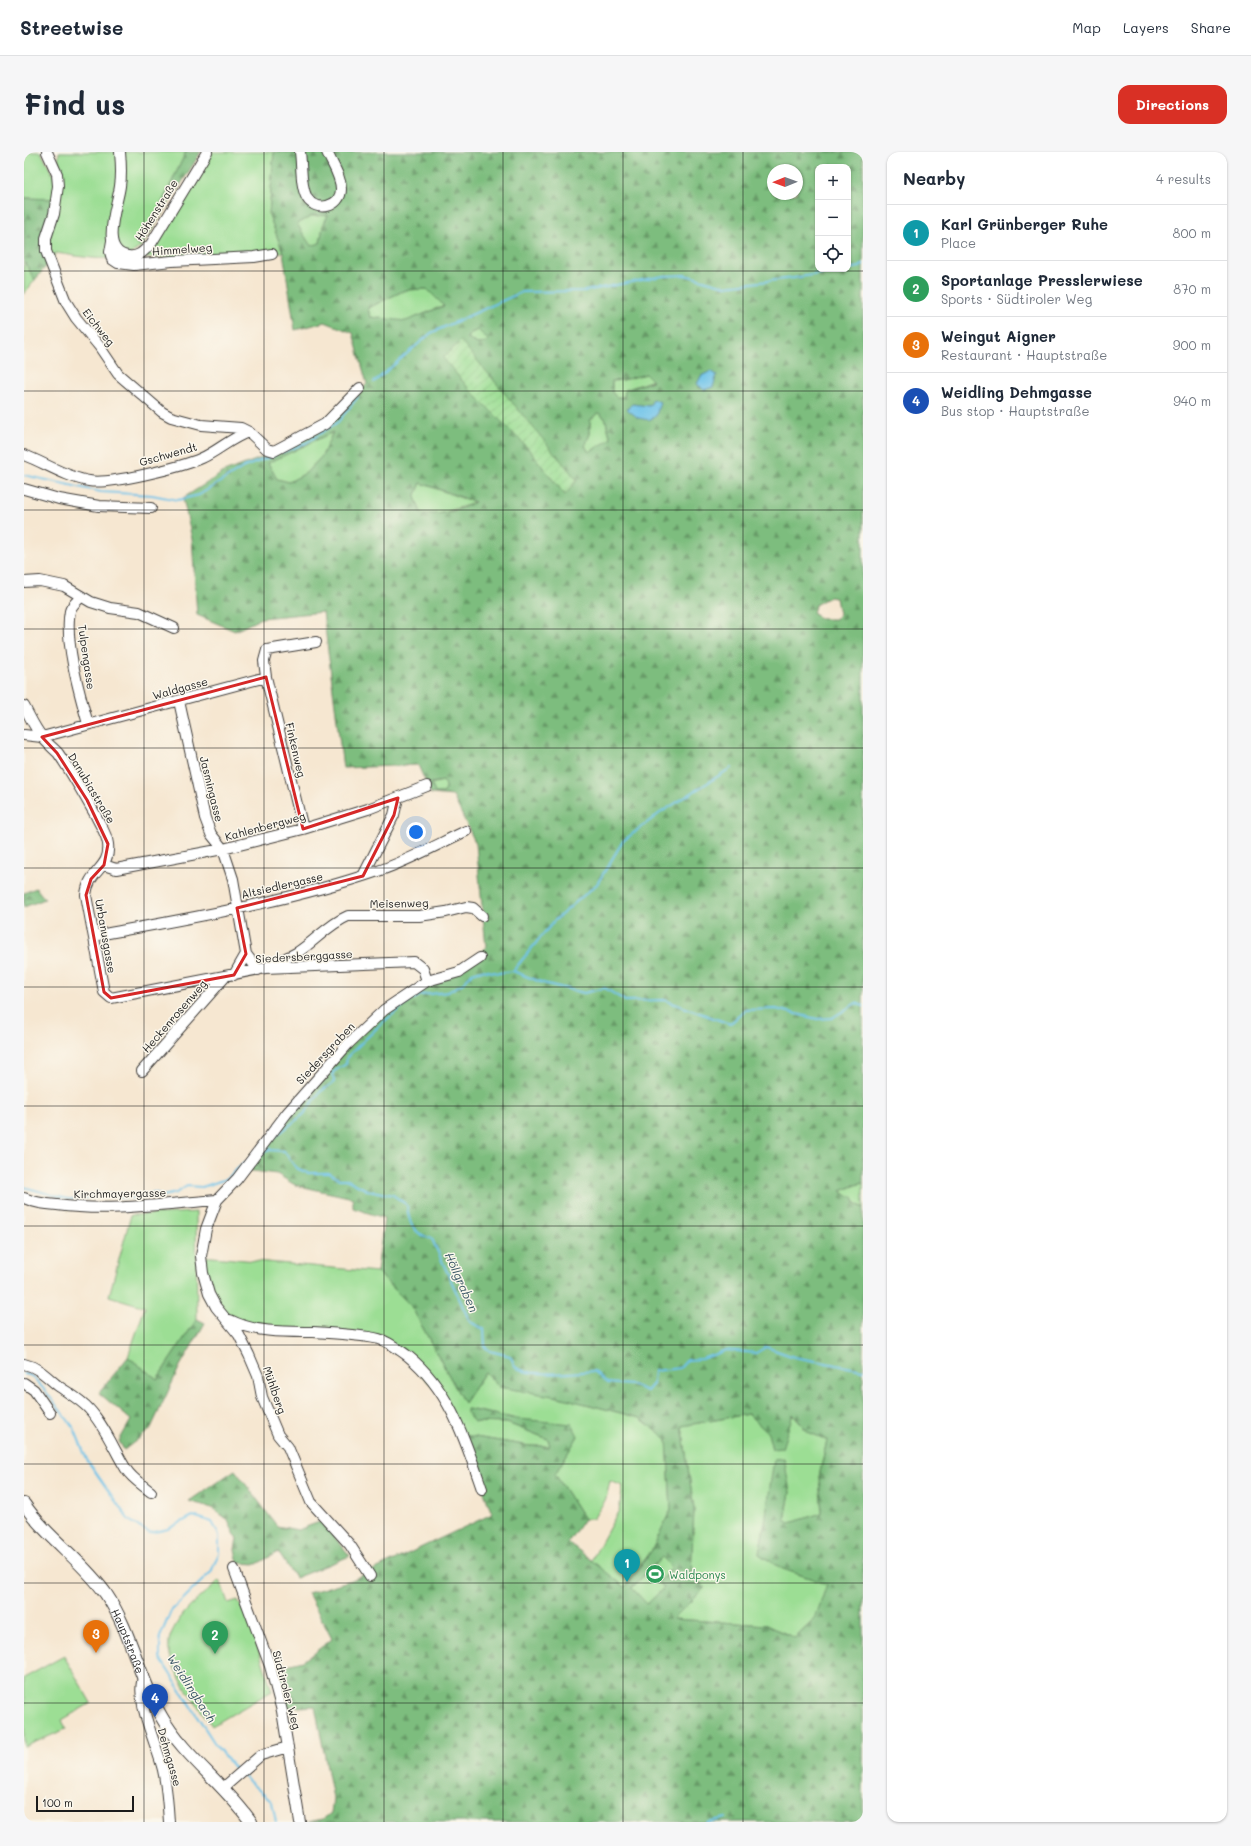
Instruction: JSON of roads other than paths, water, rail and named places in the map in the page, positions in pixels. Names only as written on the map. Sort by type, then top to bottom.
[{"type":"main road","name":"Hauptstraße","points":[[24,1504],[37,1521],[105,1594],[115,1611],[160,1715],[171,1733],[223,1788],[251,1822]]},
{"type":"street","name":"Eichweg","points":[[47,152],[56,174],[58,186],[54,214],[46,238],[46,251],[66,302],[76,318],[99,346],[118,374],[162,412],[171,417],[201,425],[241,428],[249,432]]},
{"type":"street","points":[[112,241],[112,226],[120,187],[120,152]]},
{"type":"street","name":"Höhenstraße","points":[[112,241],[118,251],[127,256],[136,256],[144,251],[151,244],[207,152]]},
{"type":"street","points":[[300,152],[307,196],[314,204],[324,207],[334,203],[341,190],[339,178],[327,152]]},
{"type":"street","name":"Himmelweg","points":[[112,241],[110,252],[112,259],[118,263],[130,265],[172,261],[254,257],[272,254]]},
{"type":"street","points":[[249,432],[269,451],[277,450],[325,424],[360,388]]},
{"type":"street","name":"Gschwendt","points":[[24,455],[80,479],[106,482],[191,462],[214,452],[237,437],[249,432]]},
{"type":"street","points":[[24,489],[99,506],[151,508]]},
{"type":"street","points":[[24,582],[40,581],[64,586],[91,602],[110,608],[139,612],[174,628]]},
{"type":"street","name":"Tulpengasse","points":[[81,596],[70,610],[68,630],[77,683],[88,724]]},
{"type":"street","points":[[266,677],[264,661],[266,650],[277,647],[316,642]]},
{"type":"street","name":"Waldgasse","points":[[24,735],[42,737],[266,677]]},
{"type":"street","name":"Finkenweg","points":[[266,677],[303,829]]},
{"type":"street","name":"Jasmingasse","points":[[179,701],[205,818],[211,834],[223,849],[233,879],[246,954],[262,969]]},
{"type":"street","name":"Danubiastraße","points":[[24,706],[42,737],[57,753],[87,800],[105,834],[108,844],[108,855],[104,865]]},
{"type":"street","name":"Kahlenbergweg","points":[[104,865],[116,869],[223,849],[303,829],[368,809],[427,786]]},
{"type":"street","points":[[363,876],[394,815],[398,798]]},
{"type":"street","name":"Altsiedlergasse","points":[[94,936],[237,908],[336,884],[379,871],[466,831]]},
{"type":"street","name":"Urbanusgasse","points":[[104,865],[87,885],[86,895],[104,992]]},
{"type":"street","name":"Meisenweg","points":[[262,969],[296,953],[316,939],[337,920],[348,916],[419,916],[466,907],[473,908],[482,916]]},
{"type":"street","name":"Heckenrosenweg","points":[[142,1071],[229,976],[246,954]]},
{"type":"street","name":"Siedersgraben","points":[[217,1200],[250,1161],[292,1107],[348,1044],[384,1010],[427,981],[459,972],[480,958]]},
{"type":"street","name":"Siedersberggasse","points":[[104,992],[111,998],[213,977],[229,976],[262,969],[414,962],[423,969],[427,981]]},
{"type":"street","name":"Kirchmayergasse","points":[[24,1198],[33,1202],[77,1208],[114,1208],[217,1200]]},
{"type":"street","name":"Mühlberg","points":[[217,1200],[206,1229],[201,1256],[203,1273],[209,1294],[216,1307],[239,1335],[249,1355],[258,1376],[262,1397],[278,1435],[288,1447],[311,1502],[350,1545],[370,1576]]},
{"type":"street","points":[[228,1320],[240,1326],[283,1333],[314,1332],[380,1339],[390,1344],[412,1360],[430,1378],[447,1402],[463,1435],[482,1489]]},
{"type":"street","points":[[24,1364],[34,1366],[58,1385],[73,1394],[90,1410],[115,1448],[127,1470],[138,1482],[152,1492]]},
{"type":"street","points":[[24,1383],[34,1390],[50,1413]]},
{"type":"street","name":"Südtiroler Weg","points":[[234,1569],[270,1666],[282,1711],[300,1822]]},
{"type":"street","name":"Dehmgasse","points":[[144,1676],[141,1684],[141,1695],[146,1720],[163,1769],[168,1795],[169,1822]]},
{"type":"street","points":[[223,1788],[261,1755],[288,1748]]},
{"type":"water","points":[[711,371],[717,375],[713,387],[704,390],[697,384],[701,376]]},
{"type":"water","points":[[653,399],[660,402],[656,416],[649,420],[638,418],[627,409],[632,404],[650,406]]},
{"type":"waterway","points":[[374,382],[431,333],[522,292],[585,291],[663,276],[685,275],[725,286],[794,278],[860,267],[863,264]]},
{"type":"waterway","points":[[283,452],[306,443],[338,422],[358,397]]},
{"type":"waterway","points":[[24,475],[101,492],[152,495],[178,500],[199,495],[244,467],[275,455]]},
{"type":"waterway","points":[[513,971],[554,921],[597,884],[623,841],[660,813],[731,768]]},
{"type":"waterway","name":"Siedersgraben","points":[[276,1136],[304,1114],[320,1092],[334,1082],[333,1072],[346,1064],[347,1057],[382,1023],[407,1003],[421,995],[448,992],[465,982],[472,973],[482,970],[499,973],[513,971],[543,983],[584,993],[605,988],[625,1001],[664,1000],[730,1024],[745,1010],[776,1009],[817,1019],[832,1018],[856,1003],[863,1006]]},
{"type":"waterway","name":"Siedersgraben","points":[[257,1158],[270,1148]]},
{"type":"waterway","name":"Höllgraben","points":[[269,1150],[284,1151],[296,1168],[308,1173],[329,1173],[339,1179],[346,1179],[367,1190],[393,1195],[407,1205],[409,1217],[413,1227],[420,1234],[432,1239],[470,1322],[484,1329],[485,1347],[490,1351],[510,1356],[515,1366],[522,1370],[554,1374],[594,1371],[607,1383],[632,1385],[647,1391],[653,1384],[654,1371],[680,1368],[687,1360],[702,1359],[726,1350],[756,1353],[766,1347],[794,1357],[863,1370]]},
{"type":"waterway","name":"Siedersgraben","points":[[24,1187],[68,1199],[82,1199],[100,1194],[112,1194],[123,1198],[139,1198],[154,1192],[163,1196],[176,1193],[187,1186],[202,1187],[226,1179],[244,1163]]},
{"type":"waterway","name":"Weidlingbach","points":[[24,1374],[30,1375],[43,1388],[74,1428],[87,1460],[128,1519],[150,1533],[168,1529],[193,1516],[212,1522],[219,1535],[219,1553],[211,1572],[171,1611],[160,1637],[160,1658],[217,1747],[237,1771]]},
{"type":"waterway","name":"Weidlingbach","points":[[242,1775],[272,1802],[276,1822]]},
{"type":"waterway","points":[[707,1822],[725,1818]]},
{"type":"place","name":"Waldponys","points":[[655,1574]]},
{"type":"place","name":"Karl Grünberger Ruhe","points":[[627,1582]]},
{"type":"place","name":"Weingut Aigner","points":[[96,1653]]},
{"type":"place","name":"Sportanlage Presslerwiese","points":[[215,1654]]},
{"type":"place","name":"Weidling Dehmgasse","points":[[155,1717]]}]
